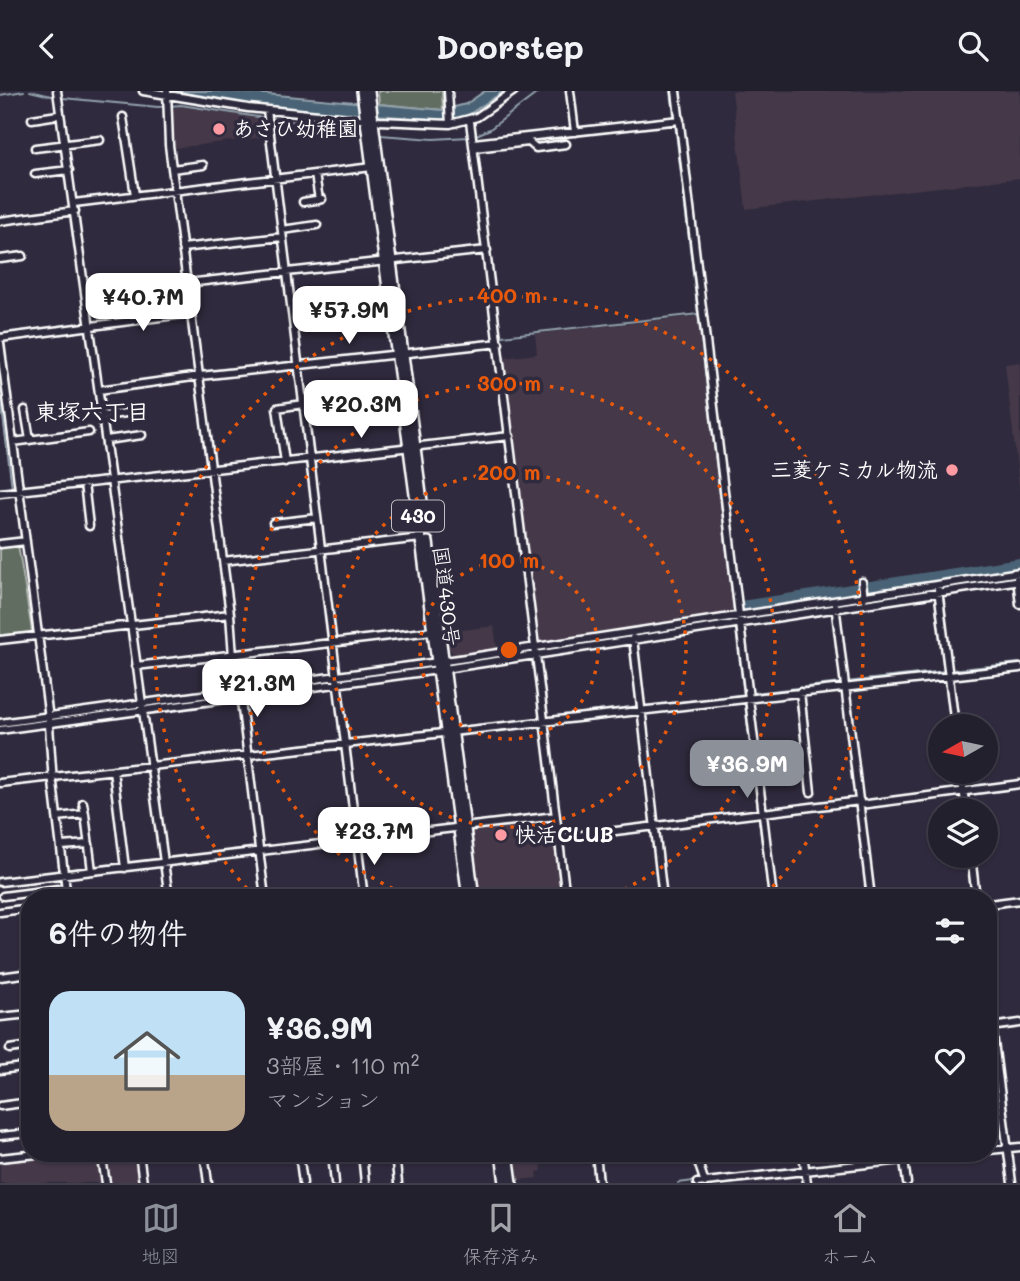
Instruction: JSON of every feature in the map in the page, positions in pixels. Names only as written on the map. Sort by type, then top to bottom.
[{"type":"highway","name":"国道430号","points":[[362,91],[367,102],[388,261],[462,827],[467,889]]},
{"type":"highway","name":"国道430号","points":[[367,102],[369,91]]},
{"type":"highway","name":"国道430号","points":[[371,134],[372,167],[388,261]]},
{"type":"highway","name":"国道430号","points":[[412,448],[432,631],[441,666]]},
{"type":"highway","name":"国道430号","points":[[462,827],[472,889]]},
{"type":"highway","points":[[502,1162],[505,1183]]},
{"type":"highway","points":[[509,1162],[512,1183]]},
{"type":"street","points":[[57,91],[58,115],[69,170],[91,326],[167,889]]},
{"type":"street","points":[[144,91],[166,92],[234,107],[450,122],[470,121],[514,91]]},
{"type":"street","points":[[447,91],[450,122]]},
{"type":"street","points":[[570,91],[575,132]]},
{"type":"street","points":[[676,91],[676,120],[772,889]]},
{"type":"street","points":[[166,92],[172,169],[230,614],[235,685],[248,753],[264,889]]},
{"type":"street","points":[[267,110],[363,889]]},
{"type":"street","points":[[32,118],[58,115]]},
{"type":"street","points":[[123,117],[135,195]]},
{"type":"street","points":[[473,141],[676,120]]},
{"type":"street","points":[[470,121],[507,436],[536,651],[553,816],[559,838],[565,889]]},
{"type":"street","points":[[35,148],[100,140]]},
{"type":"street","points":[[473,141],[529,142],[536,148],[566,144]]},
{"type":"street","points":[[172,169],[203,165]]},
{"type":"street","points":[[0,221],[135,195],[372,167]]},
{"type":"street","points":[[35,174],[69,170]]},
{"type":"street","points":[[303,202],[321,200],[315,174]]},
{"type":"street","points":[[182,249],[282,234],[317,225]]},
{"type":"street","points":[[187,283],[484,250]]},
{"type":"street","points":[[0,259],[23,255]]},
{"type":"street","points":[[0,338],[191,313]]},
{"type":"street","points":[[0,343],[38,636],[66,888],[58,889]]},
{"type":"street","points":[[99,390],[496,343]]},
{"type":"street","points":[[285,462],[277,408],[303,404]]},
{"type":"street","points":[[25,410],[30,440]]},
{"type":"street","points":[[103,416],[134,412]]},
{"type":"street","points":[[13,442],[89,432]]},
{"type":"street","points":[[106,440],[142,435]]},
{"type":"street","points":[[0,493],[507,436]]},
{"type":"street","points":[[84,483],[89,527]]},
{"type":"street","points":[[273,523],[317,518]]},
{"type":"street","points":[[223,561],[421,538]]},
{"type":"street","points":[[0,544],[26,541]]},
{"type":"street","points":[[0,730],[48,720],[441,666],[835,604],[864,597],[1019,576],[1020,604]]},
{"type":"street","points":[[862,582],[864,597]]},
{"type":"street","points":[[937,588],[953,714]]},
{"type":"street","points":[[835,604],[870,889]]},
{"type":"street","points":[[0,640],[230,614]]},
{"type":"street","points":[[136,666],[432,631]]},
{"type":"street","points":[[633,636],[662,889]]},
{"type":"street","points":[[0,783],[345,741],[450,732],[640,708],[800,692],[845,684],[1020,668]]},
{"type":"street","points":[[800,692],[811,792]]},
{"type":"street","points":[[0,723],[48,720]]},
{"type":"street","points":[[113,771],[125,867]]},
{"type":"street","points":[[961,784],[963,798]]},
{"type":"street","points":[[559,838],[1020,784]]},
{"type":"street","points":[[83,803],[92,871]]},
{"type":"street","points":[[57,817],[85,814]]},
{"type":"street","points":[[0,881],[553,816]]},
{"type":"street","points":[[61,846],[89,844]]},
{"type":"street","points":[[972,868],[975,889]]},
{"type":"street","points":[[3,896],[21,894]]},
{"type":"street","points":[[997,903],[1020,900]]},
{"type":"street","points":[[0,912],[21,909]]},
{"type":"street","points":[[0,977],[21,974]]},
{"type":"street","points":[[0,1017],[21,1015]]},
{"type":"street","points":[[997,1026],[1020,1023]]},
{"type":"street","points":[[10,1049],[21,1047]]},
{"type":"street","points":[[0,1070],[21,1067]]},
{"type":"street","points":[[997,1083],[1012,1183]]},
{"type":"street","points":[[0,1106],[21,1103]]},
{"type":"street","points":[[0,1136],[21,1134]]},
{"type":"street","points":[[997,1148],[1020,1147]]},
{"type":"street","points":[[0,1158],[21,1156]]},
{"type":"street","points":[[102,1162],[106,1183]]},
{"type":"street","points":[[140,1162],[143,1183]]},
{"type":"street","points":[[205,1162],[208,1183]]},
{"type":"street","points":[[300,1162],[303,1183]]},
{"type":"street","points":[[333,1162],[335,1183]]},
{"type":"street","points":[[363,1162],[365,1183]]},
{"type":"street","points":[[396,1162],[398,1183]]},
{"type":"street","points":[[597,1162],[599,1183]]},
{"type":"street","points":[[698,1162],[705,1183]]},
{"type":"street","points":[[804,1162],[807,1183]]},
{"type":"street","points":[[697,1183],[868,1162]]},
{"type":"street","points":[[904,1162],[906,1183]]},
{"type":"shaded area","points":[[732,91],[1020,91],[1020,178],[746,209]]},
{"type":"shaded area","name":"あさひ幼稚園","points":[[180,106],[263,119],[265,137],[175,148],[172,108]]},
{"type":"shaded area","points":[[697,316],[733,612],[537,642],[503,358],[537,354],[535,334]]},
{"type":"shaded area","points":[[1020,362],[1020,493],[1005,364]]},
{"type":"shaded area","points":[[494,626],[497,648],[455,655],[449,649],[447,632]]},
{"type":"shaded area","points":[[551,819],[560,889],[480,889],[472,829]]},
{"type":"shaded area","points":[[21,1158],[21,1162],[100,1162],[103,1183],[0,1183],[0,1160]]},
{"type":"shaded area","points":[[104,1162],[137,1162],[140,1183],[108,1183]]},
{"type":"shaded area","points":[[516,1162],[540,1162],[542,1171],[537,1172],[538,1178],[518,1180]]},
{"type":"green space","points":[[378,91],[442,91],[443,110],[379,104]]},
{"type":"green space","points":[[18,544],[32,631],[0,637],[0,546]]},
{"type":"water","points":[[169,91],[232,91],[443,110],[466,104],[485,91],[504,91],[468,117],[442,120],[250,106]]},
{"type":"waterway","points":[[0,95],[24,91]]},
{"type":"waterway","points":[[30,91],[51,96]]},
{"type":"waterway","points":[[474,136],[490,129],[540,91]]},
{"type":"waterway","points":[[671,91],[734,611]]},
{"type":"waterway","points":[[63,98],[158,107],[181,105],[264,118]]},
{"type":"waterway","points":[[272,119],[297,122],[300,127],[364,133]]},
{"type":"waterway","points":[[380,135],[433,139],[469,137]]},
{"type":"waterway","points":[[469,137],[472,164]]},
{"type":"waterway","points":[[502,336],[699,314]]},
{"type":"waterway","points":[[0,392],[12,488],[0,490]]},
{"type":"waterway","points":[[741,606],[1020,563]]},
{"type":"waterway","points":[[933,576],[934,580]]},
{"type":"waterway","points":[[736,630],[758,810]]},
{"type":"waterway","points":[[941,640],[945,670]]},
{"type":"waterway","points":[[951,670],[1019,663]]},
{"type":"waterway","points":[[534,664],[540,716]]},
{"type":"waterway","points":[[846,682],[945,671]]},
{"type":"waterway","points":[[946,679],[950,714]]},
{"type":"waterway","points":[[753,693],[841,683]]},
{"type":"waterway","points":[[645,706],[747,694]]},
{"type":"waterway","points":[[547,717],[639,706]]},
{"type":"waterway","points":[[459,727],[542,718]]},
{"type":"waterway","points":[[541,725],[552,813]]},
{"type":"waterway","points":[[347,740],[439,729]]},
{"type":"waterway","points":[[249,751],[341,740]]},
{"type":"waterway","points":[[152,762],[244,752]]},
{"type":"waterway","points":[[54,773],[146,763]]},
{"type":"waterway","points":[[0,779],[49,774]]},
{"type":"waterway","points":[[960,784],[960,788]]},
{"type":"waterway","points":[[960,794],[960,798]]},
{"type":"waterway","points":[[553,819],[561,889]]},
{"type":"waterway","points":[[759,820],[768,889]]},
{"type":"waterway","points":[[997,906],[1020,903]]},
{"type":"waterway","points":[[997,1093],[1008,1183]]},
{"type":"waterway","points":[[1011,1144],[1020,1143]]},
{"type":"waterway","points":[[997,1146],[1002,1145]]},
{"type":"waterway","points":[[801,1162],[802,1169]]},
{"type":"waterway","points":[[809,1167],[854,1162]]},
{"type":"waterway","points":[[802,1174],[803,1183]]},
{"type":"waterway","points":[[678,1183],[694,1181]]},
{"type":"place","name":"あさひ幼稚園","points":[[219,129]]},
{"type":"place","name":"三菱ケミカル物流","points":[[952,470]]},
{"type":"place","name":"快活CLUB","points":[[501,835]]},
{"type":"district","name":"東塚六丁目","points":[[92,412]]}]
